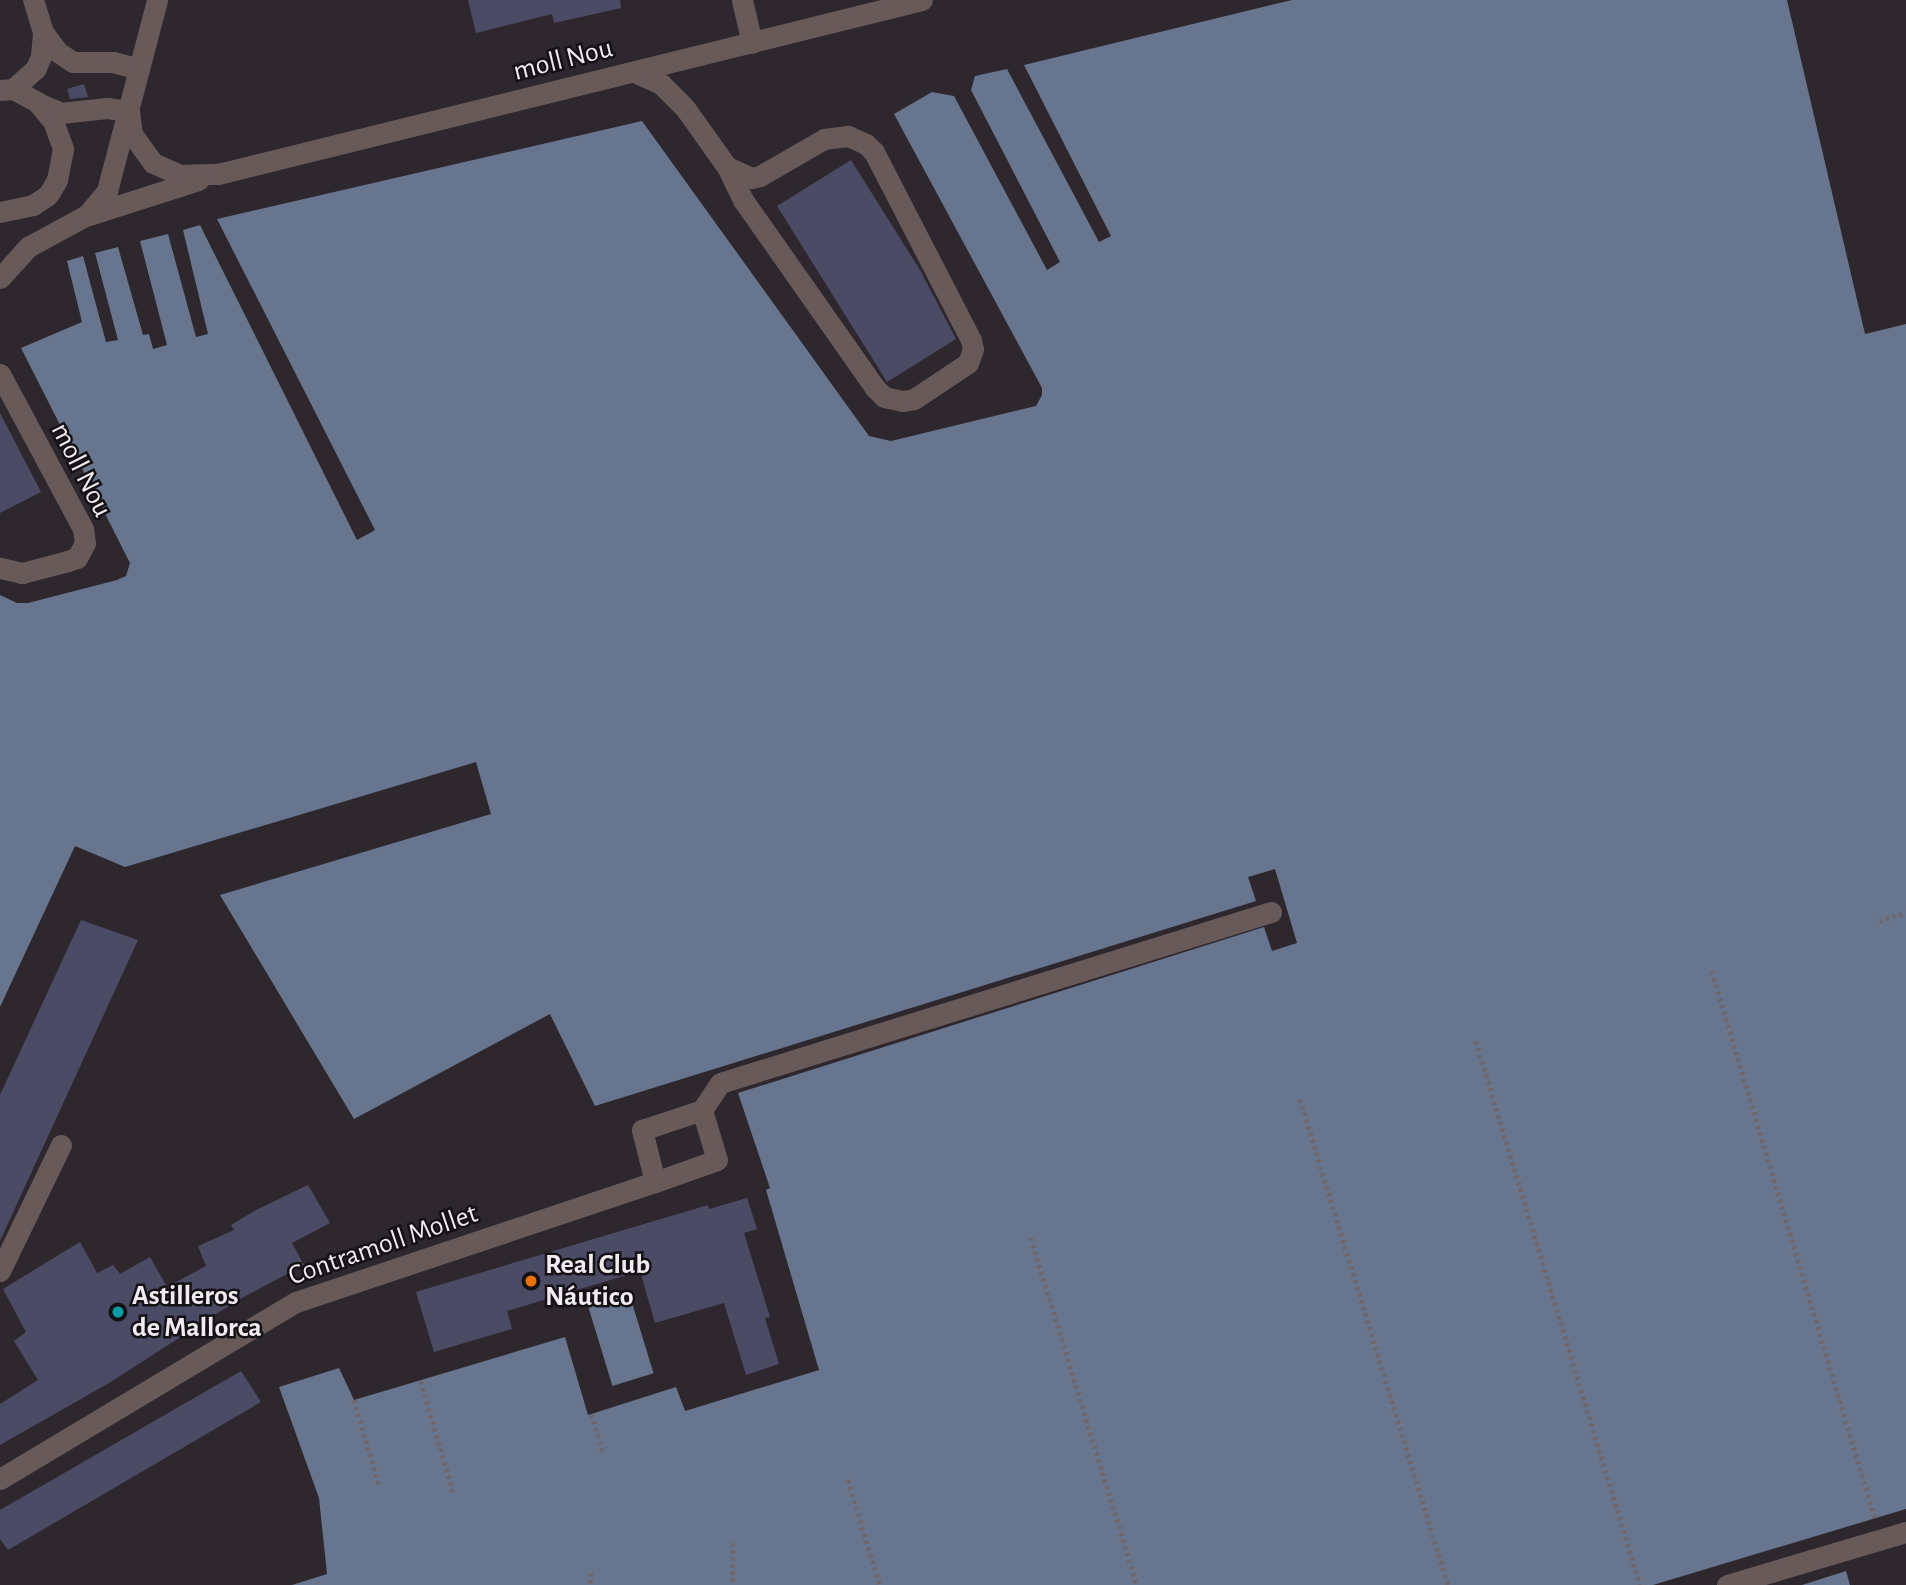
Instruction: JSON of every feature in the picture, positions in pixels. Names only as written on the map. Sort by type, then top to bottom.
[{"type":"street","points":[[33,0],[43,32],[58,52],[73,62],[113,62],[139,69]]},
{"type":"street","points":[[6,90],[61,113],[107,108],[129,111],[157,0]]},
{"type":"street","points":[[742,0],[752,43]]},
{"type":"street","name":"moll Nou","points":[[2,274],[28,247],[87,215],[218,174],[922,0]]},
{"type":"street","points":[[6,90],[36,68],[41,56],[43,32]]},
{"type":"street","points":[[685,108],[681,88],[691,58]]},
{"type":"street","points":[[634,72],[661,84],[685,108],[727,167],[743,200],[884,397],[903,401],[914,399],[968,363],[973,349],[971,340],[874,152],[866,144],[848,136],[824,139],[752,178],[727,167]]},
{"type":"street","points":[[0,212],[33,205],[48,195],[57,180],[63,149],[53,121],[37,102]]},
{"type":"street","name":"moll Nou","points":[[129,111],[132,134],[153,163],[180,175],[218,174]]},
{"type":"street","name":"moll Nou","points":[[87,215],[107,191],[129,111]]},
{"type":"street","name":"moll Nou","points":[[0,374],[85,536],[81,552],[68,561],[22,573],[0,568]]},
{"type":"street","points":[[655,1181],[642,1130],[702,1110],[720,1083],[1272,912]]},
{"type":"street","name":"Contramoll Mollet","points":[[0,1479],[296,1302],[717,1160],[702,1110]]},
{"type":"street","points":[[0,1271],[61,1145]]},
{"type":"street","points":[[1727,1585],[1905,1535]]},
{"type":"path","points":[[1879,921],[1906,913]]},
{"type":"path","points":[[1712,971],[1875,1518]]},
{"type":"path","points":[[1476,1041],[1640,1585]]},
{"type":"path","points":[[1300,1099],[1448,1585]]},
{"type":"path","points":[[1031,1238],[1137,1585]]},
{"type":"path","points":[[421,1381],[453,1492]]},
{"type":"path","points":[[354,1401],[379,1485]]},
{"type":"path","points":[[592,1414],[603,1453]]},
{"type":"path","points":[[848,1480],[880,1585]]},
{"type":"path","points":[[733,1543],[733,1585]]},
{"type":"path","points":[[590,1573],[591,1585]]},
{"type":"water","points":[[1292,0],[1787,0],[1865,334],[1906,324],[1906,1509],[1653,1585],[292,1585],[327,1574],[319,1498],[279,1387],[339,1368],[354,1400],[565,1337],[588,1415],[676,1387],[685,1411],[819,1370],[766,1190],[770,1188],[738,1093],[1264,927],[1272,951],[1297,943],[1275,869],[1248,877],[1256,901],[595,1106],[550,1014],[354,1119],[220,895],[491,814],[476,762],[125,867],[75,846],[0,1007],[0,595],[17,603],[28,603],[117,580],[126,576],[130,563],[21,348],[82,322],[67,261],[83,256],[106,342],[118,340],[95,253],[118,247],[143,335],[149,334],[153,349],[167,345],[140,241],[168,234],[196,337],[208,334],[183,230],[200,225],[357,540],[375,530],[217,219],[642,121],[869,436],[891,441],[1036,406],[1042,395],[1042,388],[894,114],[932,92],[954,96],[1047,270],[1060,262],[971,90],[975,76],[1007,69],[1099,242],[1111,236],[1024,65]]},
{"type":"water","points":[[629,1293],[654,1373],[612,1386],[588,1306]]},
{"type":"water","points":[[1846,1571],[1850,1585],[1802,1585]]},
{"type":"building","points":[[468,0],[620,0],[621,8],[554,23],[552,14],[476,33]]},
{"type":"building","points":[[84,84],[88,97],[70,99],[67,89]]},
{"type":"building","points":[[851,160],[920,270],[956,339],[887,382],[777,206]]},
{"type":"building","points":[[0,413],[41,492],[0,513]]},
{"type":"building","points":[[81,920],[138,940],[0,1241],[0,1095]]},
{"type":"building","name":"Astilleros de Mallorca","points":[[308,1185],[330,1223],[292,1243],[304,1265],[238,1300],[109,1383],[0,1445],[0,1404],[38,1380],[14,1341],[26,1332],[3,1289],[80,1242],[97,1273],[113,1265],[120,1274],[150,1257],[167,1287],[206,1266],[198,1246],[234,1230],[231,1225]]},
{"type":"building","name":"Real Club Náutico","points":[[747,1198],[757,1229],[744,1233],[770,1317],[765,1318],[779,1364],[746,1375],[724,1303],[655,1323],[640,1271],[507,1311],[512,1329],[434,1352],[416,1292],[708,1205],[709,1209]]},
{"type":"building","points":[[241,1371],[261,1402],[8,1550],[0,1539],[0,1510]]},
{"type":"place","name":"Real Club Náutico","points":[[531,1281]]},
{"type":"place","name":"Astilleros de Mallorca","points":[[118,1312]]}]
